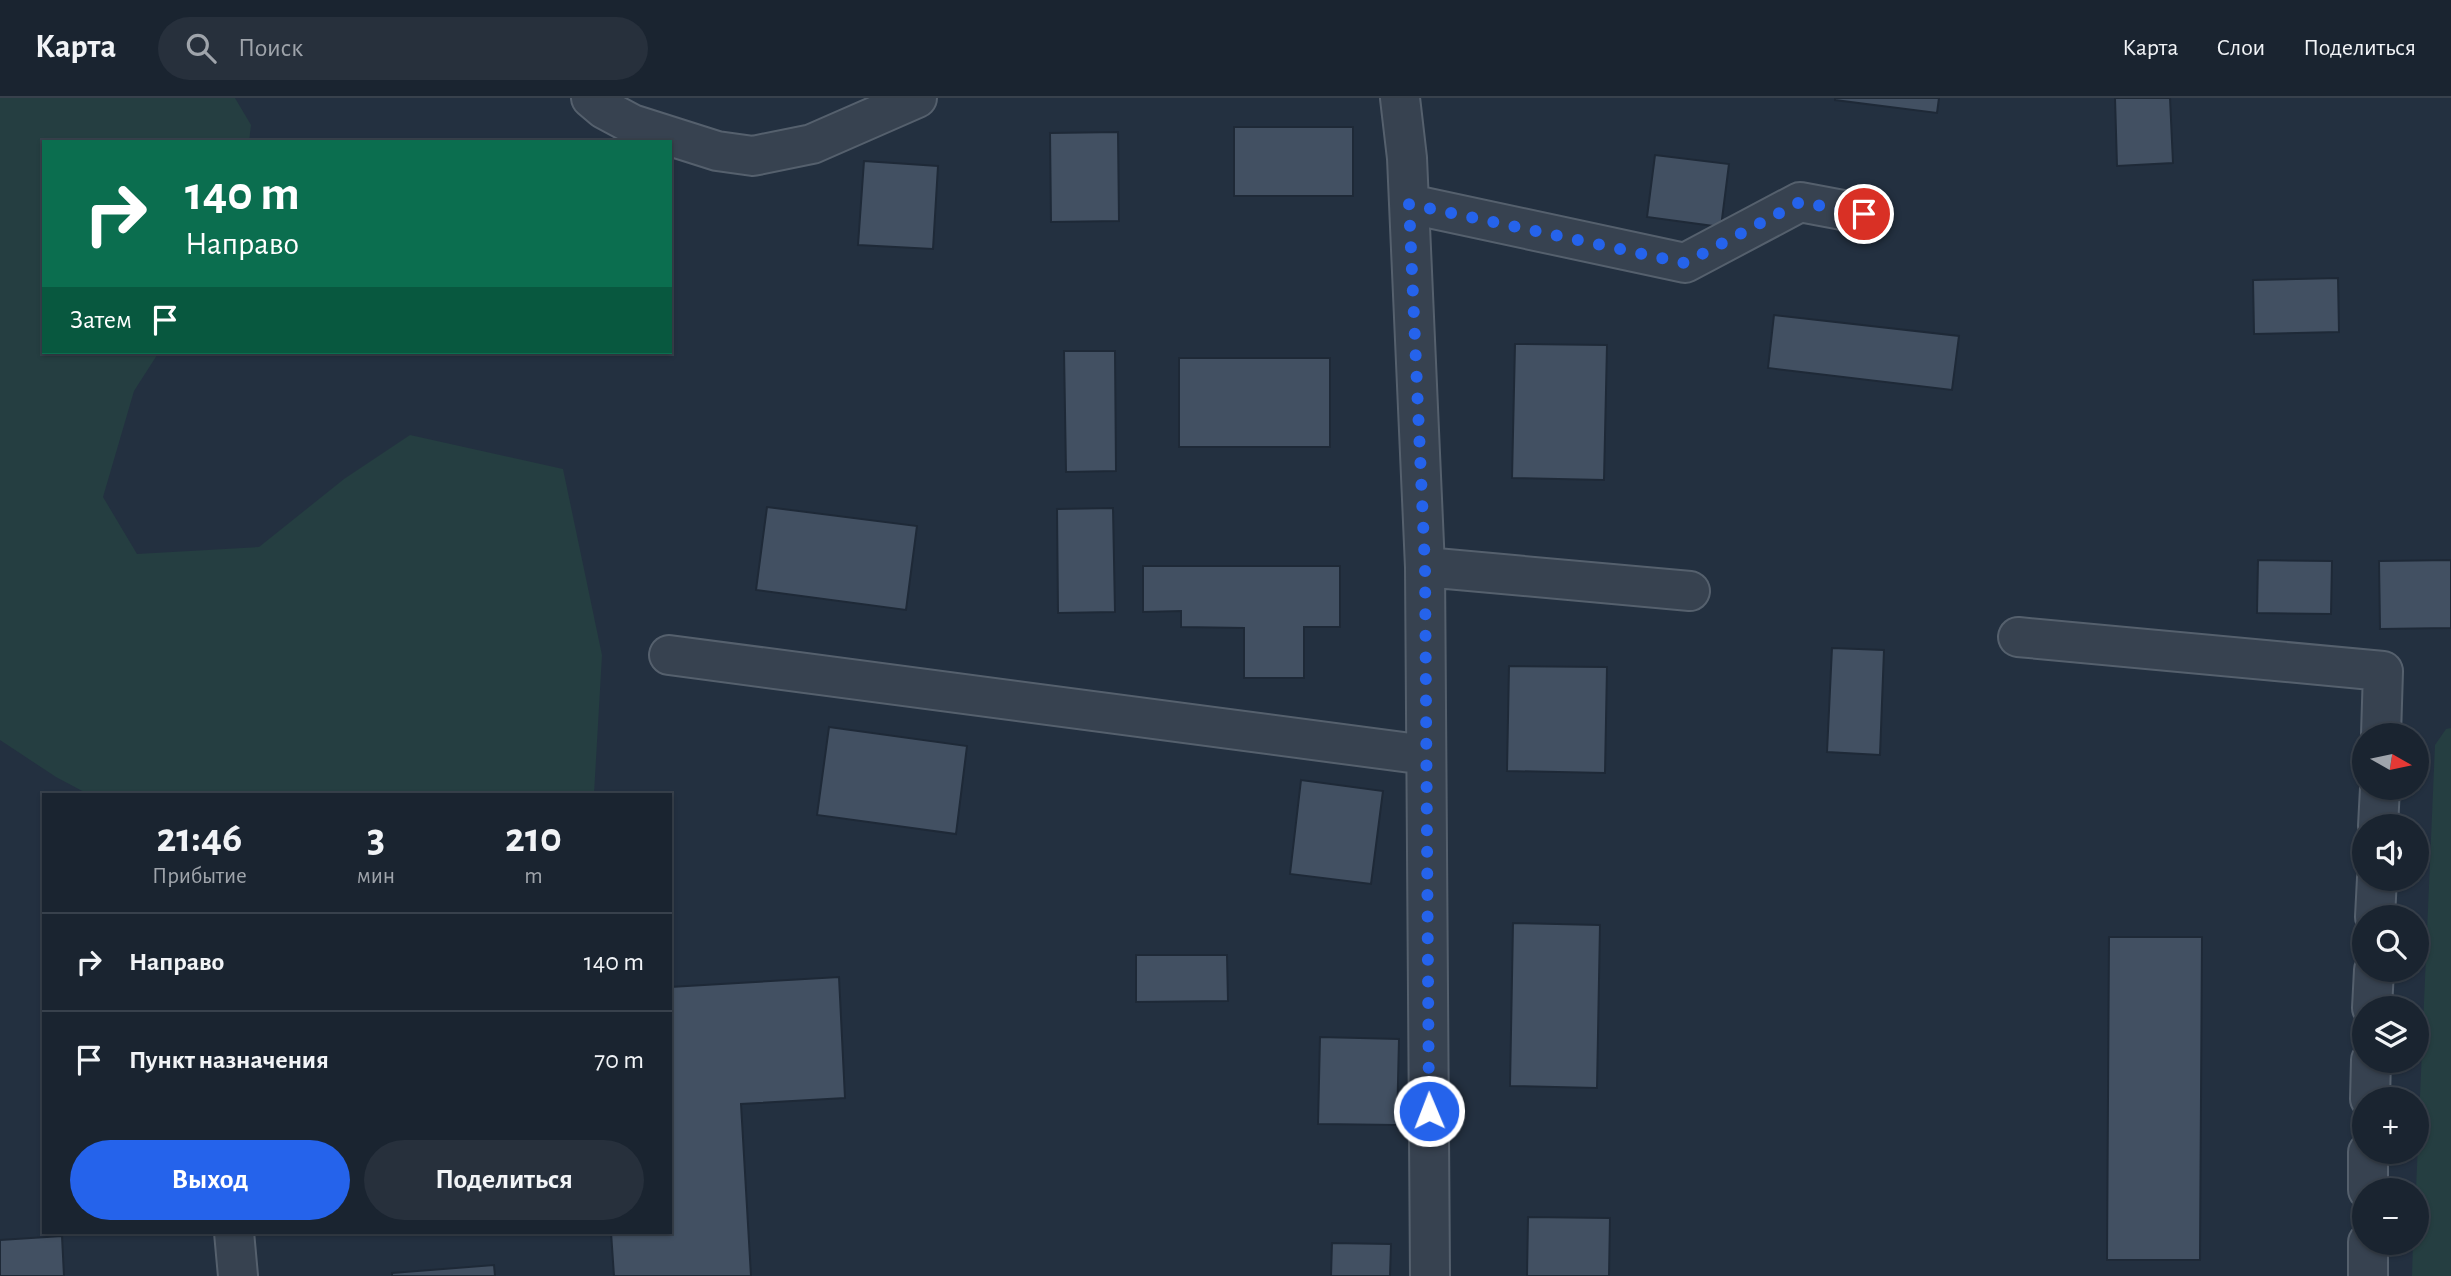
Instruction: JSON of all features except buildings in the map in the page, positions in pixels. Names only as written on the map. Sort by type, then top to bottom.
[{"type":"street","points":[[591,98],[604,109],[632,124],[717,151],[753,156],[812,144],[917,98]]},
{"type":"street","points":[[1400,98],[1407,158],[1425,567],[1430,1276]]},
{"type":"street","points":[[1409,204],[1685,263],[1800,202],[1864,214]]},
{"type":"street","points":[[1425,567],[1690,591]]},
{"type":"street","points":[[2018,637],[2383,671],[2381,723]]},
{"type":"street","points":[[669,655],[1426,755]]},
{"type":"street","points":[[234,1234],[238,1276]]},
{"type":"street","points":[[2368,1255],[2368,1276]]},
{"type":"green space","points":[[0,98],[235,98],[251,125],[249,140],[42,140],[42,354],[158,354],[134,391],[103,497],[137,554],[259,547],[344,479],[410,435],[563,469],[602,655],[594,793],[86,793],[56,777],[0,740]]},
{"type":"green space","points":[[2451,728],[2451,1276],[2412,1276],[2413,1255],[2429,1255],[2429,1178],[2417,1178],[2417,1164],[2429,1164],[2429,1087],[2420,1087],[2421,1073],[2429,1073],[2429,996],[2424,996],[2425,982],[2429,982],[2428,905],[2435,745],[2446,729]]},
{"type":"route","points":[[1429,1111],[1425,567],[1409,204],[1685,263],[1800,202],[1864,214]]}]
